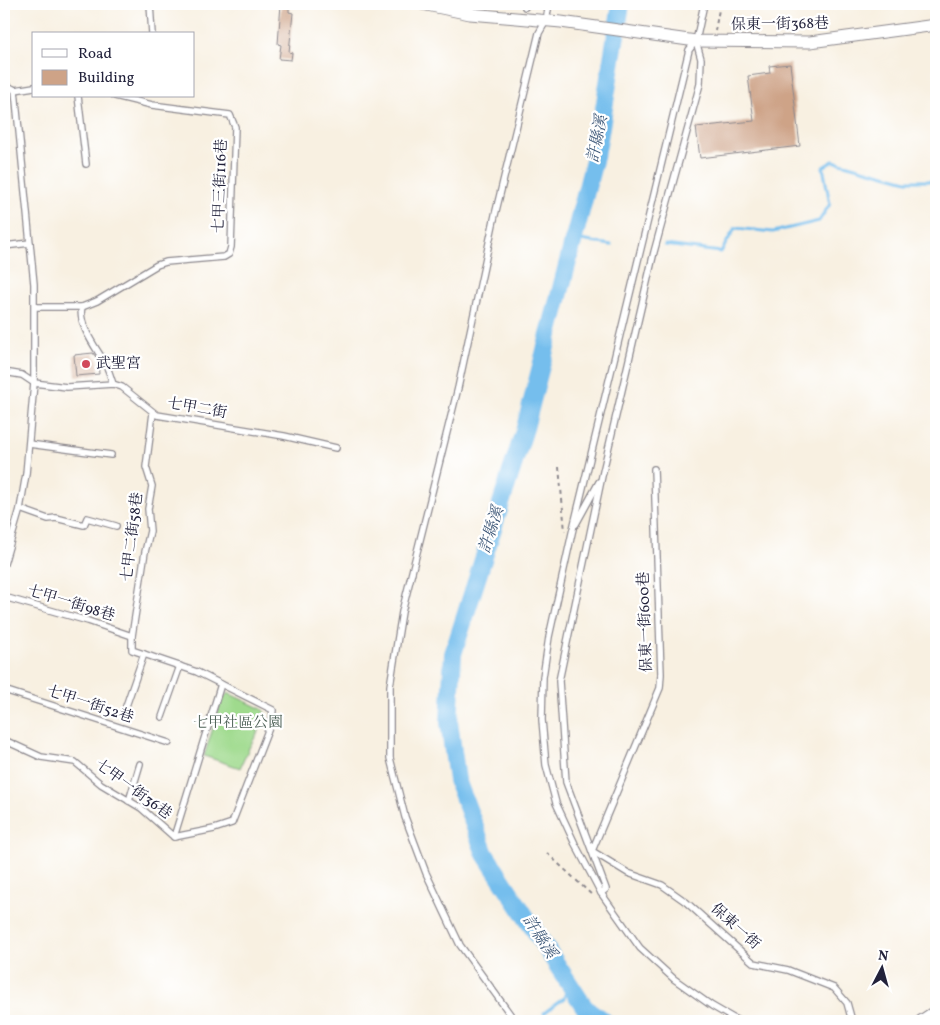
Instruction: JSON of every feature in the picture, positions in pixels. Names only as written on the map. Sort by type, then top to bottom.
[{"type":"street","points":[[422,4],[471,9],[546,21]]},
{"type":"street","name":"保東一街368巷","points":[[546,21],[696,41],[810,42],[936,25]]},
{"type":"street","points":[[921,1021],[936,1011]]},
{"type":"lane","points":[[150,4],[152,32]]},
{"type":"lane","points":[[515,1021],[460,945],[426,873],[405,817],[390,758],[390,686],[402,612],[458,388],[495,215],[539,33],[546,21],[550,4]]},
{"type":"lane","points":[[704,4],[696,41],[689,50],[682,76],[572,533],[549,637],[543,677],[542,720],[546,766],[556,803],[601,893],[640,948],[674,979],[712,1006],[738,1021]]},
{"type":"lane","points":[[601,893],[606,889],[566,782],[559,681],[602,476],[654,252],[700,84],[701,59],[696,41]]},
{"type":"lane","points":[[4,84],[15,90],[32,87]]},
{"type":"lane","points":[[4,561],[20,509],[26,474],[34,383],[35,307],[15,90]]},
{"type":"lane","points":[[78,98],[86,164]]},
{"type":"lane","points":[[123,98],[148,104],[149,98]]},
{"type":"lane","name":"七甲三街116巷","points":[[82,307],[97,301],[157,265],[166,262],[224,257],[229,254],[231,247],[235,127],[230,114],[148,104]]},
{"type":"lane","points":[[4,246],[30,243]]},
{"type":"lane","points":[[4,372],[22,375],[34,383],[67,387],[113,384],[80,314],[82,307],[35,307]]},
{"type":"lane","name":"七甲二街","points":[[113,384],[122,387],[153,413],[200,423],[284,436],[336,448]]},
{"type":"lane","name":"七甲二街58巷","points":[[132,636],[150,531],[148,508],[152,486],[146,467],[153,413]]},
{"type":"lane","points":[[29,444],[110,455]]},
{"type":"lane","name":"保東一街600巷","points":[[592,851],[660,688],[654,469]]},
{"type":"lane","points":[[572,533],[602,476]]},
{"type":"lane","points":[[20,509],[48,519],[56,518],[84,525],[87,518],[116,526]]},
{"type":"lane","name":"七甲一街98巷","points":[[4,597],[132,636]]},
{"type":"lane","points":[[126,706],[144,654],[132,650],[132,636]]},
{"type":"lane","name":"七甲一街36巷","points":[[4,740],[41,757],[75,762],[101,784],[142,808],[174,837],[214,829],[232,823],[272,720],[274,710],[196,672],[144,654]]},
{"type":"lane","points":[[162,717],[180,666]]},
{"type":"lane","points":[[174,837],[221,684]]},
{"type":"lane","name":"七甲一街52巷","points":[[4,690],[169,743]]},
{"type":"lane","points":[[129,801],[140,764]]},
{"type":"lane","name":"保東一街","points":[[592,851],[628,873],[662,886],[686,902],[754,963],[788,970],[834,988],[848,1003],[852,1021]]},
{"type":"path","points":[[714,34],[720,4]]},
{"type":"path","points":[[559,467],[564,531],[572,533]]},
{"type":"path","points":[[547,853],[592,895],[601,893]]},
{"type":"green space","name":"七甲社區公園","points":[[228,693],[262,709],[265,713],[264,722],[240,768],[204,756],[222,699]]},
{"type":"building","points":[[281,4],[289,4],[289,12],[293,13],[289,52],[292,53],[291,60],[279,59],[281,45],[278,44]]},
{"type":"building","points":[[790,64],[800,146],[700,158],[696,127],[754,121],[748,76],[770,73],[769,66]]},
{"type":"building","name":"武聖宮","points":[[93,353],[98,360],[99,374],[76,376],[74,355]]},
{"type":"waterway","name":"許縣溪","points":[[604,1021],[585,1008],[485,854],[457,780],[449,722],[453,654],[525,428],[598,145],[621,4]]},
{"type":"waterway","points":[[665,245],[721,252],[735,228],[773,232],[819,221],[830,204],[823,167],[833,161],[907,181],[936,181]]},
{"type":"waterway","points":[[574,239],[611,245]]},
{"type":"waterway","points":[[544,1013],[564,998],[569,982]]},
{"type":"place","name":"武聖宮","points":[[86,364]]}]
